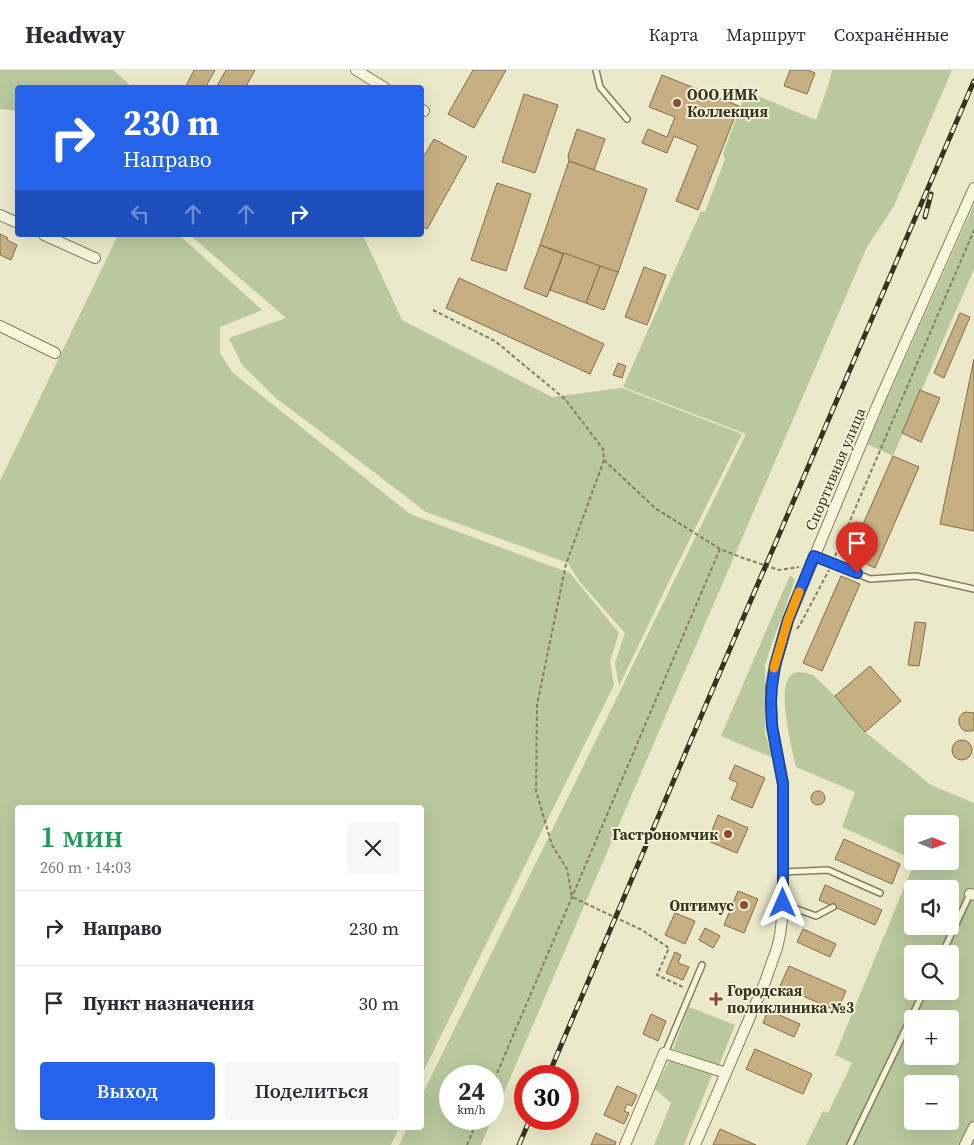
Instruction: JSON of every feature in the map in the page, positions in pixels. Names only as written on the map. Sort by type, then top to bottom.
[{"type":"street","points":[[356,70],[380,85]]},
{"type":"street","name":"Спортивная улица","points":[[695,1145],[765,982],[773,962],[780,935],[783,903],[783,784],[772,726],[771,702],[775,666],[788,620],[878,406],[974,188]]},
{"type":"street","points":[[0,215],[15,222]]},
{"type":"street","points":[[48,237],[95,258]]},
{"type":"street","points":[[0,326],[54,353]]},
{"type":"street","points":[[625,1145],[664,1053],[726,1072]]},
{"type":"street","points":[[965,1145],[974,1127]]},
{"type":"lane","points":[[596,70],[600,86],[627,118]]},
{"type":"lane","points":[[814,556],[870,578],[916,576],[974,589]]},
{"type":"lane","points":[[783,872],[828,870],[880,893]]},
{"type":"lane","points":[[947,945],[972,895]]},
{"type":"lane","points":[[783,903],[816,916],[833,907]]},
{"type":"lane","points":[[664,1053],[702,965]]},
{"type":"lane","points":[[850,1145],[920,1000]]},
{"type":"path","points":[[797,630],[832,563],[974,230]]},
{"type":"path","points":[[433,310],[495,340],[565,399],[603,449],[604,460],[566,564],[537,705],[536,791],[552,844],[567,869],[572,897]]},
{"type":"path","points":[[604,460],[655,508],[720,549],[779,570],[799,566]]},
{"type":"path","points":[[501,1065],[720,549]]},
{"type":"path","points":[[572,897],[642,930],[668,948],[657,975],[690,991]]},
{"type":"path","points":[[467,1145],[473,1130]]},
{"type":"green space","points":[[0,70],[113,70],[130,85],[15,85],[15,111],[0,109]]},
{"type":"green space","points":[[832,70],[952,70],[894,206],[867,247],[516,1065],[514,1065],[504,1092],[504,1065],[439,1065],[439,1130],[487,1130],[481,1145],[399,1145],[406,1130],[424,1130],[424,1091],[746,434],[623,387],[701,211],[705,212],[725,159],[723,154],[746,91],[816,120]]},
{"type":"green space","points":[[974,205],[974,269],[893,456],[867,444]]},
{"type":"green space","points":[[117,237],[181,237],[262,310],[220,327],[220,353],[232,372],[410,514],[570,573],[619,633],[610,661],[614,685],[424,1070],[424,805],[15,805],[15,1130],[398,1130],[391,1145],[0,1145],[0,481]]},
{"type":"green space","points":[[192,237],[364,237],[402,320],[552,397],[622,388],[742,434],[619,686],[615,663],[625,633],[579,581],[568,563],[426,512],[277,399],[242,365],[229,338],[286,318]]},
{"type":"green space","points":[[790,575],[795,580],[765,666],[765,733],[773,758],[721,736]]},
{"type":"green space","points":[[793,673],[813,675],[835,696],[865,732],[931,785],[974,803],[974,1145],[806,1145],[823,1111],[828,1113],[852,1063],[835,1055],[904,888],[904,935],[959,935],[959,880],[907,880],[911,870],[959,870],[959,815],[904,815],[904,855],[842,827],[855,792],[796,767],[785,705],[787,682]]},
{"type":"green space","points":[[689,1007],[735,1025],[719,1065],[673,1049]]},
{"type":"green space","points":[[669,1061],[712,1075],[684,1145],[654,1145],[671,1103],[655,1089]]},
{"type":"building","points":[[194,70],[215,70],[207,85],[186,85]]},
{"type":"building","points":[[226,70],[255,70],[247,85],[218,85]]},
{"type":"building","points":[[473,70],[506,70],[474,128],[448,114]]},
{"type":"building","points":[[790,70],[808,70],[815,73],[807,94],[784,86]]},
{"type":"building","points":[[662,75],[739,106],[698,210],[676,201],[698,146],[674,136],[667,153],[642,143],[648,129],[667,137],[675,117],[649,107]]},
{"type":"building","points":[[524,94],[558,105],[535,173],[502,162]]},
{"type":"building","points":[[577,129],[605,139],[594,170],[569,161],[568,156]]},
{"type":"building","points":[[434,139],[467,157],[427,229],[424,228],[424,156]]},
{"type":"building","points":[[569,161],[647,189],[618,273],[540,245]]},
{"type":"building","points":[[497,183],[531,194],[506,271],[471,260]]},
{"type":"building","points":[[0,234],[17,245],[11,260],[0,255]]},
{"type":"building","points":[[540,245],[563,254],[547,297],[524,288]]},
{"type":"building","points":[[564,253],[600,266],[586,303],[550,290]]},
{"type":"building","points":[[600,266],[618,272],[604,310],[586,303]]},
{"type":"building","points":[[644,267],[666,275],[647,325],[625,317]]},
{"type":"building","points":[[459,278],[604,344],[590,374],[446,308]]},
{"type":"building","points":[[960,313],[970,317],[944,378],[934,373]]},
{"type":"building","points":[[974,359],[974,531],[940,524]]},
{"type":"building","points":[[618,363],[626,366],[622,378],[613,375]]},
{"type":"building","points":[[920,390],[940,398],[921,442],[902,433]]},
{"type":"building","points":[[893,456],[919,467],[875,568],[849,556]]},
{"type":"building","points":[[841,576],[860,584],[822,671],[803,663]]},
{"type":"building","points":[[915,622],[926,623],[919,666],[908,665]]},
{"type":"building","points":[[870,666],[901,701],[865,732],[835,696]]},
{"type":"building","points":[[966,712],[974,713],[974,730],[972,731],[965,731],[959,724],[959,718]]},
{"type":"building","points":[[962,740],[969,743],[972,750],[969,757],[962,760],[955,757],[952,750],[955,743]]},
{"type":"building","points":[[735,765],[765,778],[752,808],[731,799],[738,783],[729,779]]},
{"type":"building","points":[[818,791],[823,793],[825,798],[823,803],[818,805],[813,803],[811,798],[813,793]]},
{"type":"building","name":"Гастрономчик","points":[[718,815],[748,828],[737,853],[708,841]]},
{"type":"building","points":[[844,839],[900,864],[892,884],[835,859]]},
{"type":"building","points":[[825,885],[882,910],[875,925],[819,900]]},
{"type":"building","points":[[738,891],[758,899],[744,933],[724,925]]},
{"type":"building","points":[[675,913],[695,921],[685,944],[665,935]]},
{"type":"building","points":[[705,928],[720,936],[713,948],[699,940]]},
{"type":"building","points":[[803,929],[836,944],[830,957],[797,942]]},
{"type":"building","points":[[675,952],[681,955],[678,963],[689,967],[683,980],[666,973]]},
{"type":"building","points":[[789,966],[846,991],[837,1011],[780,986]]},
{"type":"building","points":[[768,1010],[800,1024],[794,1037],[763,1023]]},
{"type":"building","points":[[651,1014],[666,1021],[658,1041],[643,1034]]},
{"type":"building","points":[[755,1049],[812,1074],[803,1094],[746,1069]]},
{"type":"building","points":[[617,1086],[637,1095],[632,1106],[627,1104],[624,1111],[629,1113],[624,1124],[604,1115]]},
{"type":"building","points":[[720,1129],[756,1145],[713,1145]]},
{"type":"building","points":[[596,1133],[616,1142],[615,1145],[591,1145]]},
{"type":"railway","points":[[553,1065],[974,81]]},
{"type":"railway","points":[[925,217],[931,194]]},
{"type":"railway","points":[[519,1145],[525,1130]]},
{"type":"slow traffic","points":[[774,668],[788,620],[799,592]]},
{"type":"place","name":"ООО ИМК Коллекция","points":[[677,103]]},
{"type":"place","name":"Гастрономчик","points":[[728,834]]},
{"type":"place","name":"Оптимус","points":[[744,905]]},
{"type":"place","name":"Городская поликлиника №3","points":[[716,999]]},
{"type":"route","points":[[783,903],[783,784],[772,726],[771,702],[775,666],[788,620],[814,556],[857,573]]}]
